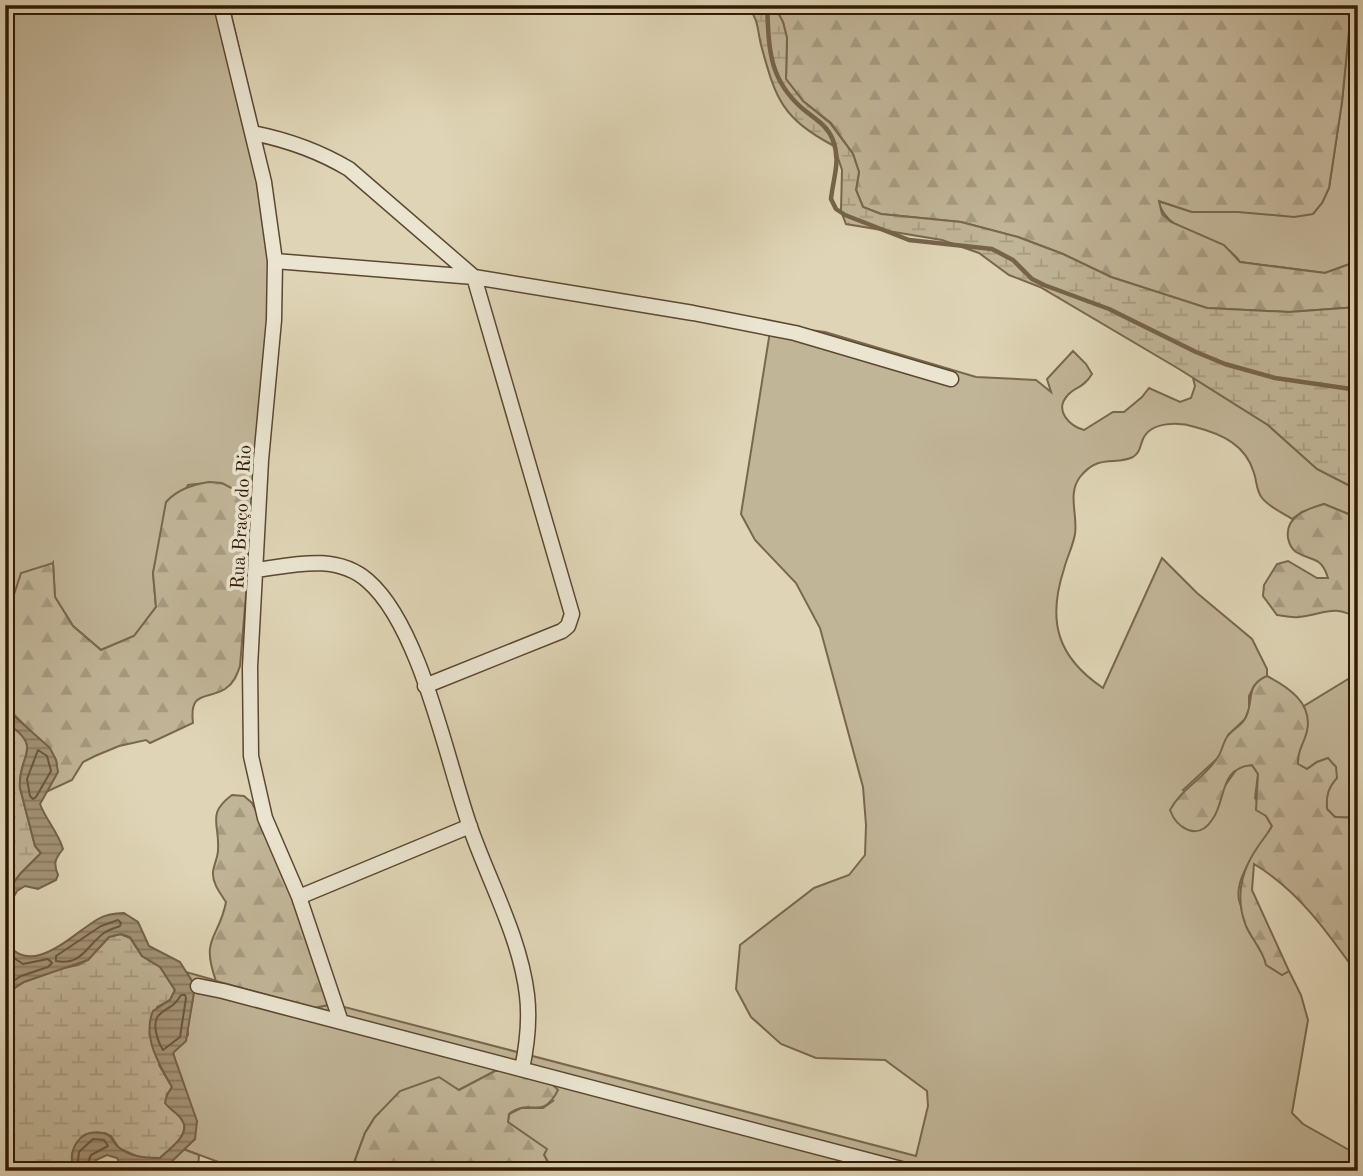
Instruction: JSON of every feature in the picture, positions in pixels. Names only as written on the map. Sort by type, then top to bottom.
[{"type":"street","name":"Rua Braço do Rio","points":[[221,5],[264,182],[275,261],[274,320],[261,460],[250,667],[251,756],[265,818],[299,897],[341,1023]]},
{"type":"street","points":[[253,133],[299,144],[332,158],[349,169],[474,277],[572,614],[568,625],[562,631],[425,685]]},
{"type":"street","points":[[275,261],[474,277],[693,313],[795,333],[951,379]]},
{"type":"street","points":[[256,570],[326,562],[354,570],[383,596],[410,643],[470,826],[510,930],[527,994],[527,1045],[522,1069]]},
{"type":"street","points":[[299,897],[470,826]]},
{"type":"street","points":[[198,986],[909,1171]]},
{"type":"green space","points":[[5,5],[229,5],[272,192],[282,292],[271,409],[254,500],[223,485],[188,485],[161,539],[153,573],[156,607],[134,636],[101,650],[73,626],[55,597],[53,563],[9,641],[8,709],[5,708]]},
{"type":"green space","points":[[747,5],[774,5],[783,22],[787,38],[786,79],[803,101],[830,123],[853,154],[859,172],[856,190],[863,207],[881,214],[961,222],[1018,237],[1063,254],[1111,277],[1207,308],[1289,312],[1358,307],[1358,490],[1317,469],[1268,425],[1179,369],[1040,287],[1009,275],[979,253],[942,240],[846,224],[841,211],[842,170],[834,146],[803,126],[784,106],[771,80],[756,20]]},
{"type":"green space","points":[[774,5],[1345,5],[1350,20],[1342,102],[1329,188],[1313,214],[1294,217],[1238,212],[1192,212],[1159,201],[1162,214],[1171,222],[1224,245],[1240,262],[1325,273],[1358,261],[1358,307],[1289,312],[1207,308],[1111,277],[1063,254],[1018,237],[961,222],[881,214],[863,207],[856,190],[859,172],[853,154],[831,123],[803,101],[786,79],[787,38],[783,22]]},
{"type":"green space","points":[[1345,5],[1358,5],[1358,261],[1325,273],[1240,262],[1220,244],[1183,229],[1173,222],[1164,214],[1158,201],[1192,212],[1238,212],[1322,203],[1329,188],[1342,102],[1350,20]]},
{"type":"green space","points":[[771,325],[825,332],[976,377],[1036,380],[1051,392],[1047,379],[1073,351],[1092,374],[1067,396],[1062,407],[1065,417],[1084,430],[1113,412],[1124,412],[1149,388],[1180,402],[1191,398],[1195,386],[1193,378],[1268,425],[1317,469],[1358,490],[1358,518],[1324,504],[1292,519],[1262,498],[1250,463],[1232,442],[1189,425],[1159,426],[1147,433],[1133,457],[1100,462],[1080,477],[1073,497],[1075,534],[1056,605],[1060,636],[1066,650],[1075,664],[1103,688],[1162,558],[1197,593],[1252,639],[1267,669],[1267,676],[1254,686],[1249,696],[1249,709],[1245,719],[1228,735],[1220,756],[1183,790],[1217,809],[1224,787],[1239,766],[1252,765],[1258,774],[1255,798],[1272,826],[1245,871],[1239,900],[1262,953],[1282,974],[1289,971],[1301,995],[1308,1020],[1292,1113],[1303,1124],[1358,1155],[1358,1171],[553,1171],[544,1155],[508,1122],[509,1114],[521,1108],[543,1108],[553,1101],[495,1071],[459,1090],[388,1105],[375,1117],[365,1133],[351,1171],[243,1171],[183,1149],[195,1139],[173,1052],[188,1035],[193,987],[186,972],[314,1008],[333,1004],[916,1156],[928,1106],[927,1091],[885,1060],[816,1058],[781,1044],[751,1017],[736,989],[740,945],[814,888],[849,875],[865,855],[863,787],[820,628],[796,583],[755,540],[741,514]]},
{"type":"green space","points":[[209,482],[222,483],[254,500],[240,666],[235,679],[225,689],[197,701],[192,713],[193,723],[150,743],[146,740],[119,746],[95,756],[83,762],[72,780],[46,792],[56,775],[54,756],[8,709],[10,607],[21,573],[53,563],[55,597],[73,626],[101,650],[134,636],[156,607],[153,573],[166,502],[186,488]]},
{"type":"green space","points":[[1324,504],[1358,518],[1358,619],[1335,611],[1296,617],[1277,615],[1263,596],[1264,585],[1277,564],[1288,561],[1317,578],[1328,578],[1319,562],[1296,552],[1288,538],[1290,524],[1298,515]]},
{"type":"green space","points":[[1358,673],[1358,818],[1335,817],[1327,809],[1326,797],[1336,767],[1328,759],[1307,769],[1298,764],[1305,722],[1304,706]]},
{"type":"green space","points":[[1267,676],[1297,697],[1306,712],[1307,731],[1298,764],[1307,769],[1328,758],[1336,767],[1337,778],[1328,792],[1327,809],[1335,817],[1358,818],[1358,975],[1299,900],[1254,864],[1252,890],[1289,971],[1282,975],[1266,965],[1248,931],[1240,896],[1243,876],[1251,857],[1272,826],[1266,816],[1256,810],[1258,774],[1252,765],[1241,767],[1228,778],[1217,812],[1201,830],[1188,830],[1183,827],[1170,810],[1181,795],[1213,764],[1227,737],[1246,717],[1256,684]]},
{"type":"green space","points":[[5,722],[17,731],[27,746],[20,788],[35,846],[41,853],[5,894]]},
{"type":"green space","points":[[232,795],[244,796],[252,803],[286,870],[333,1004],[314,1008],[216,981],[210,946],[226,902],[213,876],[218,850],[216,820],[219,808]]},
{"type":"green space","points":[[120,934],[130,938],[142,956],[160,967],[175,990],[170,1000],[157,1007],[159,1065],[172,1087],[166,1103],[182,1120],[182,1136],[160,1158],[144,1159],[119,1148],[111,1136],[105,1133],[85,1135],[73,1151],[74,1171],[5,1171],[5,994],[24,982],[88,960],[109,937]]},
{"type":"green space","points":[[495,1071],[537,1074],[558,1090],[546,1105],[516,1109],[509,1114],[508,1122],[547,1149],[544,1155],[553,1171],[351,1171],[365,1133],[375,1117],[400,1091],[439,1077],[459,1090]]},
{"type":"green space","points":[[183,1149],[199,1155],[200,1171],[162,1171]]},
{"type":"water","points":[[5,708],[50,748],[56,760],[58,772],[40,804],[63,849],[56,861],[56,880],[38,889],[25,886],[17,891],[5,912],[5,894],[41,853],[35,846],[20,788],[27,746],[17,731],[5,722]]},
{"type":"water","points":[[124,913],[138,922],[149,946],[180,962],[195,986],[186,1041],[173,1053],[197,1121],[195,1139],[162,1171],[124,1171],[117,1158],[107,1155],[96,1160],[92,1171],[74,1171],[74,1148],[81,1137],[87,1134],[106,1134],[128,1153],[155,1158],[160,1158],[182,1136],[182,1120],[165,1103],[172,1087],[154,1050],[149,1030],[153,1011],[170,1000],[175,990],[160,967],[142,956],[130,937],[121,934],[109,937],[88,960],[24,982],[5,994],[5,940],[15,951],[26,956],[39,955],[64,943],[101,917]]},
{"type":"waterway","points":[[767,5],[770,49],[777,74],[791,98],[820,123],[833,140],[836,163],[831,199],[836,209],[845,215],[909,240],[992,249],[1013,260],[1032,279],[1044,285],[1109,309],[1225,364],[1275,378],[1358,390]]}]
